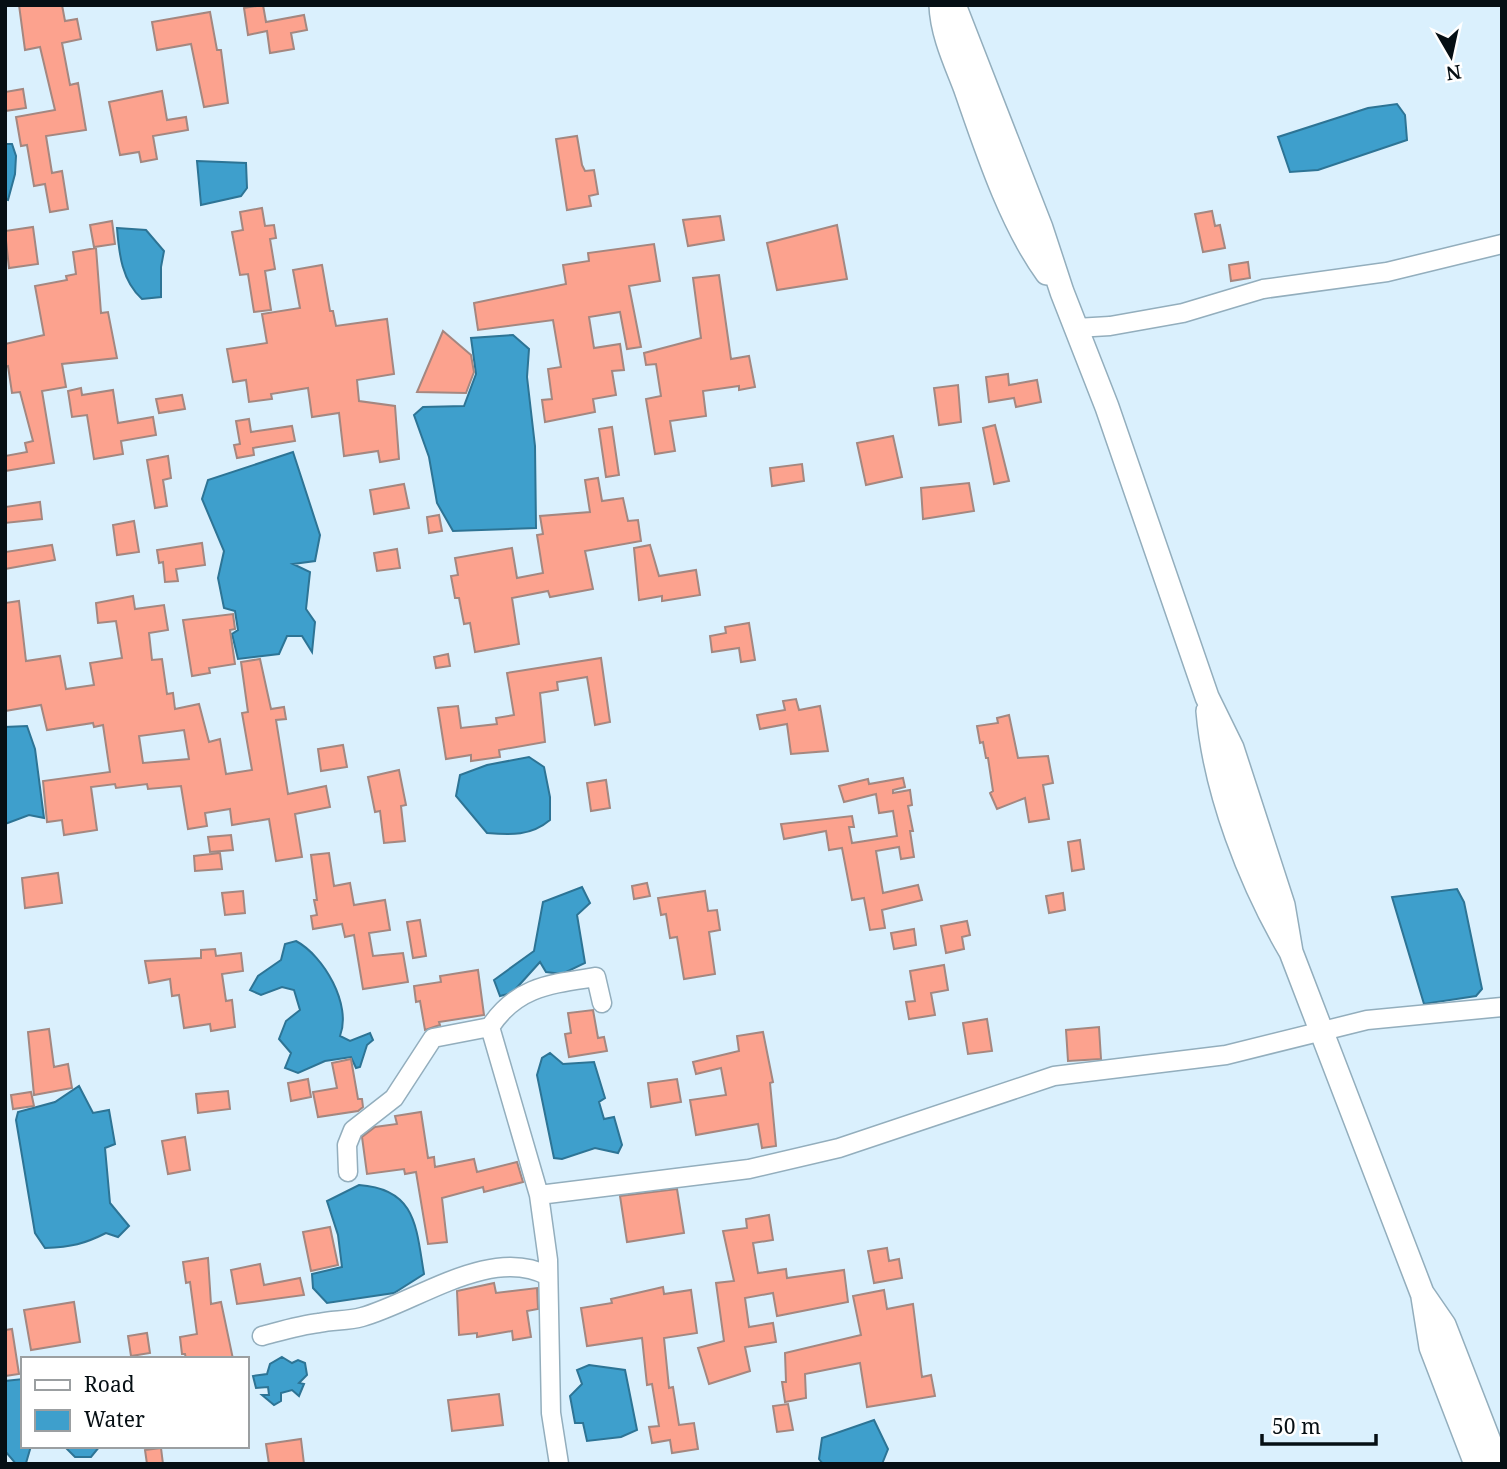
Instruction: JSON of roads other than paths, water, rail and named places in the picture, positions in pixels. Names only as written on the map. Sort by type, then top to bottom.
[{"type":"main road","points":[[941,5],[950,45],[1021,230],[1062,292]]},
{"type":"main road","points":[[954,5],[1107,407],[1207,697],[1232,748],[1283,905],[1292,952],[1422,1293],[1431,1347],[1476,1464]]},
{"type":"main road","points":[[1422,1293],[1444,1325],[1498,1464]]},
{"type":"street","points":[[1076,328],[1110,326],[1183,313],[1263,289],[1387,272],[1502,244]]},
{"type":"street","points":[[348,1171],[347,1145],[353,1130],[394,1098],[433,1038],[490,1027],[503,1007],[520,994],[575,981],[596,977],[602,1003]]},
{"type":"street","points":[[539,1195],[749,1168],[839,1148],[1054,1076],[1226,1055],[1367,1020],[1502,1007]]},
{"type":"street","points":[[490,1027],[539,1195],[548,1276],[551,1413],[559,1464]]},
{"type":"street","points":[[262,1336],[316,1323],[360,1317],[415,1298],[438,1284],[474,1273],[534,1269],[548,1276]]},
{"type":"water","points":[[1397,104],[1405,115],[1407,140],[1318,170],[1290,172],[1278,137],[1368,108]]},
{"type":"water","points":[[5,144],[12,144],[16,156],[15,174],[8,200],[5,199]]},
{"type":"water","points":[[197,161],[246,163],[247,188],[241,196],[201,205]]},
{"type":"water","points":[[117,228],[146,230],[164,251],[161,297],[142,299],[135,292],[126,275]]},
{"type":"water","points":[[513,335],[529,349],[527,377],[535,446],[536,528],[453,531],[437,503],[429,457],[414,415],[423,407],[464,406],[476,374],[471,338]]},
{"type":"water","points":[[293,452],[320,535],[315,561],[293,564],[310,572],[306,609],[315,622],[312,652],[302,636],[287,636],[279,654],[238,659],[232,634],[238,630],[235,611],[224,608],[218,578],[224,551],[202,499],[208,480]]},
{"type":"water","points":[[27,726],[35,749],[44,818],[29,815],[5,824],[5,727]]},
{"type":"water","points":[[529,757],[544,767],[550,797],[550,820],[528,832],[487,833],[456,796],[460,775],[487,765]]},
{"type":"water","points":[[582,887],[590,903],[577,915],[585,963],[562,974],[546,972],[540,962],[512,993],[500,996],[494,980],[534,951],[543,902]]},
{"type":"water","points":[[1457,889],[1464,902],[1482,989],[1476,996],[1424,1004],[1392,897]]},
{"type":"water","points":[[296,941],[316,958],[333,983],[342,1010],[340,1036],[350,1041],[370,1033],[373,1040],[367,1045],[360,1067],[356,1068],[351,1057],[325,1061],[298,1073],[285,1068],[291,1053],[279,1039],[286,1021],[300,1010],[294,990],[282,987],[261,995],[250,990],[258,976],[281,960],[285,944]]},
{"type":"water","points":[[550,1053],[563,1064],[594,1062],[605,1098],[599,1102],[604,1119],[614,1117],[622,1145],[618,1153],[595,1148],[562,1159],[554,1158],[537,1075],[542,1058]]},
{"type":"water","points":[[79,1086],[93,1113],[109,1110],[115,1144],[105,1148],[110,1203],[129,1226],[118,1237],[106,1233],[77,1244],[45,1248],[35,1233],[16,1120],[18,1112],[55,1102]]},
{"type":"water","points":[[359,1185],[378,1188],[403,1202],[415,1226],[424,1274],[394,1293],[327,1303],[313,1288],[312,1274],[342,1267],[338,1235],[327,1201]]},
{"type":"water","points":[[282,1357],[292,1363],[298,1360],[305,1363],[307,1375],[299,1383],[304,1384],[299,1396],[292,1390],[281,1393],[281,1401],[274,1405],[262,1395],[269,1395],[268,1387],[256,1388],[253,1376],[267,1374],[270,1364]]},
{"type":"water","points":[[589,1365],[625,1370],[637,1430],[621,1437],[587,1441],[583,1423],[575,1423],[570,1396],[582,1384],[577,1370]]},
{"type":"water","points":[[21,1379],[21,1448],[30,1448],[26,1463],[16,1464],[5,1451],[5,1381]]},
{"type":"water","points":[[874,1420],[888,1449],[882,1464],[823,1464],[819,1459],[822,1438]]},
{"type":"water","points":[[66,1448],[98,1448],[91,1457],[75,1457]]}]
